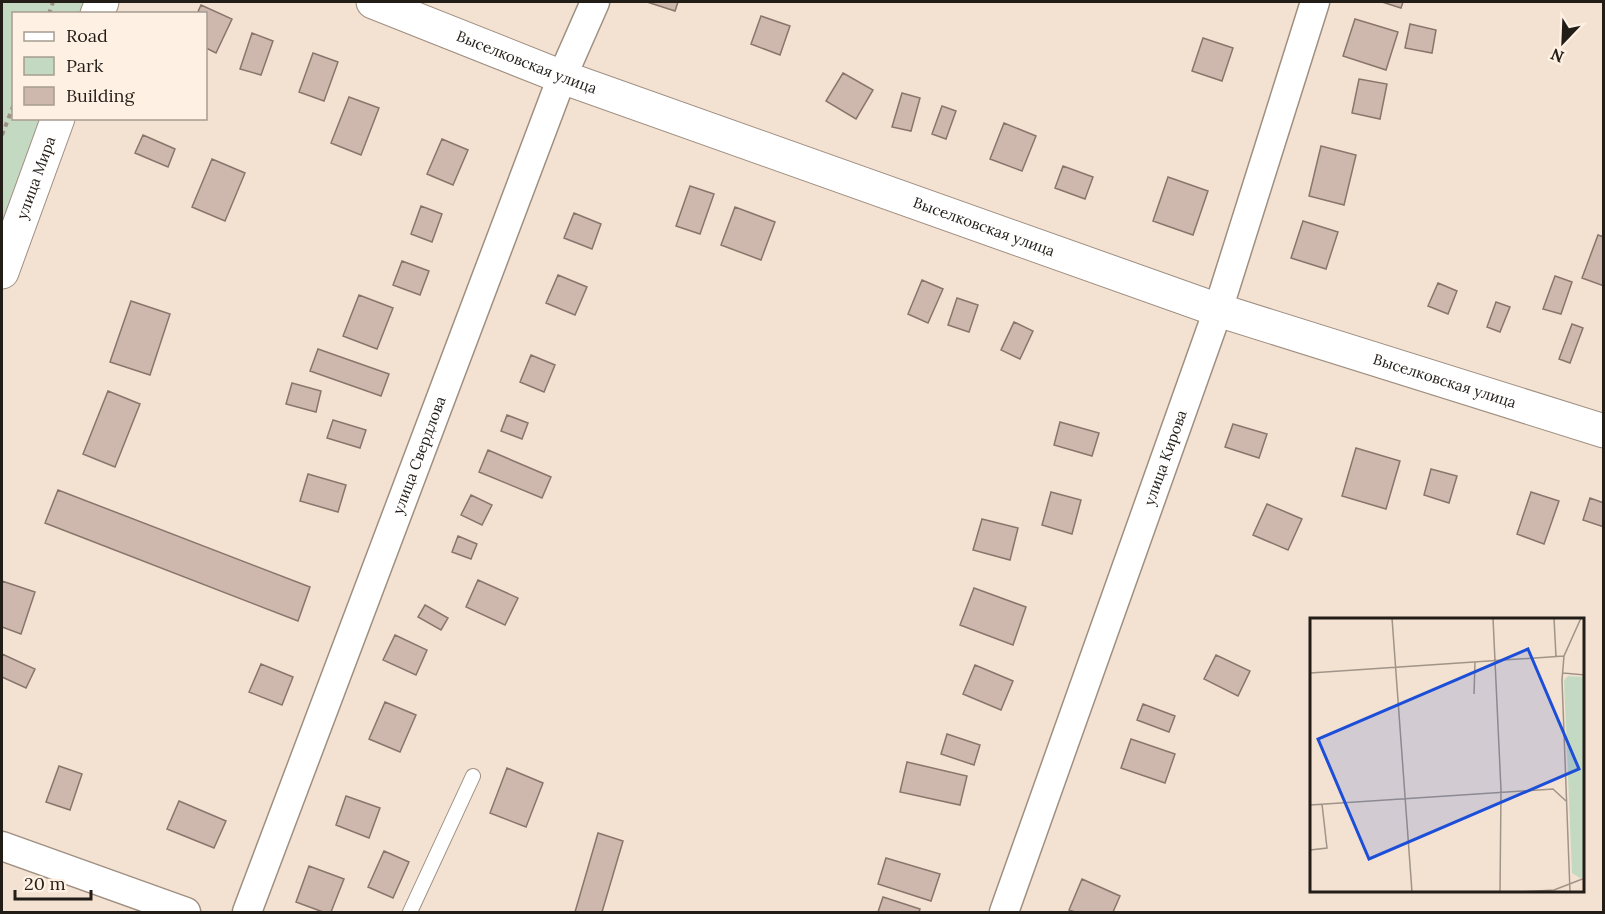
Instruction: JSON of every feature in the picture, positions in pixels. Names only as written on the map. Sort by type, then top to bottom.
[{"type":"street","name":"Выселковская улица","points":[[373,2],[562,77],[1218,310],[1604,431]]},
{"type":"street","name":"улица Свердлова","points":[[247,912],[562,77],[595,2]]},
{"type":"street","name":"улица Кирова","points":[[1005,912],[1218,310],[1315,2]]},
{"type":"street","name":"улица Мира","points":[[2,272],[57,120]]},
{"type":"street","points":[[2,846],[186,912]]},
{"type":"lane","points":[[410,912],[473,776]]},
{"type":"path","points":[[2,135],[12,109]]},
{"type":"green space","points":[[2,2],[92,2],[88,12],[12,12],[12,120],[48,120],[2,240]]},
{"type":"building","points":[[647,2],[678,2],[675,11]]},
{"type":"building","points":[[1382,2],[1403,2],[1401,8]]},
{"type":"building","points":[[201,5],[232,19],[216,53],[207,48],[207,12],[198,12]]},
{"type":"building","points":[[761,16],[790,26],[780,55],[751,44]]},
{"type":"building","points":[[1355,19],[1398,32],[1386,70],[1343,56]]},
{"type":"building","points":[[1410,24],[1436,30],[1432,53],[1405,48]]},
{"type":"building","points":[[252,33],[273,41],[261,75],[240,69]]},
{"type":"building","points":[[1203,38],[1233,48],[1222,81],[1192,71]]},
{"type":"building","points":[[313,53],[338,62],[324,101],[299,92]]},
{"type":"building","points":[[843,73],[873,90],[856,119],[826,101]]},
{"type":"building","points":[[1359,79],[1387,84],[1380,119],[1352,113]]},
{"type":"building","points":[[902,93],[920,98],[911,131],[892,127]]},
{"type":"building","points":[[349,97],[379,108],[361,155],[331,143]]},
{"type":"building","points":[[942,106],[956,111],[946,139],[932,134]]},
{"type":"building","points":[[1004,123],[1036,136],[1022,171],[990,159]]},
{"type":"building","points":[[143,135],[175,149],[168,167],[135,153]]},
{"type":"building","points":[[442,139],[468,150],[453,185],[427,174]]},
{"type":"building","points":[[1321,146],[1356,155],[1344,205],[1309,196]]},
{"type":"building","points":[[212,159],[245,173],[225,221],[192,207]]},
{"type":"building","points":[[1063,166],[1093,177],[1085,199],[1055,188]]},
{"type":"building","points":[[1168,177],[1208,191],[1193,235],[1153,221]]},
{"type":"building","points":[[690,186],[714,194],[700,234],[676,226]]},
{"type":"building","points":[[421,206],[442,214],[432,242],[411,234]]},
{"type":"building","points":[[735,207],[775,222],[761,260],[721,245]]},
{"type":"building","points":[[574,213],[601,224],[592,249],[564,238]]},
{"type":"building","points":[[1303,221],[1338,232],[1326,269],[1291,258]]},
{"type":"building","points":[[1598,235],[1604,237],[1604,286],[1582,278]]},
{"type":"building","points":[[402,261],[429,271],[420,295],[393,285]]},
{"type":"building","points":[[558,275],[587,287],[575,315],[546,303]]},
{"type":"building","points":[[1555,276],[1572,282],[1561,314],[1543,309]]},
{"type":"building","points":[[922,280],[943,289],[928,323],[908,314]]},
{"type":"building","points":[[1438,283],[1457,291],[1448,314],[1428,306]]},
{"type":"building","points":[[359,295],[393,308],[377,349],[343,336]]},
{"type":"building","points":[[957,298],[978,305],[969,332],[948,325]]},
{"type":"building","points":[[131,301],[170,314],[150,375],[110,362]]},
{"type":"building","points":[[1496,302],[1510,307],[1500,332],[1487,327]]},
{"type":"building","points":[[1014,322],[1033,331],[1020,359],[1001,350]]},
{"type":"building","points":[[1572,324],[1583,328],[1570,363],[1559,359]]},
{"type":"building","points":[[318,349],[389,374],[381,396],[310,371]]},
{"type":"building","points":[[531,355],[555,365],[544,392],[520,382]]},
{"type":"building","points":[[292,383],[321,391],[316,412],[286,404]]},
{"type":"building","points":[[108,391],[140,404],[115,467],[83,454]]},
{"type":"building","points":[[507,415],[528,423],[522,439],[501,431]]},
{"type":"building","points":[[333,420],[366,430],[360,448],[327,438]]},
{"type":"building","points":[[1060,422],[1099,433],[1092,456],[1054,445]]},
{"type":"building","points":[[1233,424],[1267,434],[1259,458],[1225,447]]},
{"type":"building","points":[[1356,448],[1400,461],[1386,509],[1342,496]]},
{"type":"building","points":[[488,450],[551,477],[542,498],[479,472]]},
{"type":"building","points":[[1431,469],[1457,476],[1449,503],[1424,495]]},
{"type":"building","points":[[308,474],[346,485],[338,512],[300,501]]},
{"type":"building","points":[[58,490],[310,587],[298,621],[45,523]]},
{"type":"building","points":[[1051,492],[1081,500],[1072,534],[1042,525]]},
{"type":"building","points":[[1531,492],[1559,501],[1544,544],[1517,534]]},
{"type":"building","points":[[471,495],[492,505],[482,525],[461,515]]},
{"type":"building","points":[[1590,498],[1604,503],[1604,527],[1583,520]]},
{"type":"building","points":[[1267,504],[1302,519],[1288,550],[1253,535]]},
{"type":"building","points":[[982,519],[1018,528],[1010,560],[973,550]]},
{"type":"building","points":[[458,536],[477,544],[471,559],[452,552]]},
{"type":"building","points":[[478,580],[518,598],[505,625],[466,607]]},
{"type":"building","points":[[2,581],[35,592],[21,634],[2,627]]},
{"type":"building","points":[[974,588],[1026,607],[1013,645],[960,625]]},
{"type":"building","points":[[425,605],[448,618],[441,630],[418,617]]},
{"type":"building","points":[[395,635],[427,650],[416,675],[383,660]]},
{"type":"building","points":[[2,654],[35,669],[26,688],[2,677]]},
{"type":"building","points":[[1216,655],[1250,671],[1238,696],[1204,679]]},
{"type":"building","points":[[261,664],[293,677],[282,705],[249,692]]},
{"type":"building","points":[[975,665],[1013,681],[1001,710],[963,694]]},
{"type":"building","points":[[385,702],[416,715],[400,752],[369,739]]},
{"type":"building","points":[[1143,704],[1175,716],[1169,732],[1137,720]]},
{"type":"building","points":[[947,734],[980,745],[974,765],[941,754]]},
{"type":"building","points":[[1131,739],[1175,754],[1165,783],[1121,768]]},
{"type":"building","points":[[907,762],[967,776],[960,805],[900,792]]},
{"type":"building","points":[[59,766],[82,774],[70,810],[46,802]]},
{"type":"building","points":[[507,768],[543,783],[526,827],[490,813]]},
{"type":"building","points":[[346,796],[380,808],[369,838],[336,825]]},
{"type":"building","points":[[179,801],[226,821],[214,848],[167,829]]},
{"type":"building","points":[[598,833],[623,841],[602,912],[575,912]]},
{"type":"building","points":[[384,851],[409,862],[393,898],[368,887]]},
{"type":"building","points":[[886,858],[940,874],[931,901],[878,884]]},
{"type":"building","points":[[309,866],[344,879],[331,912],[323,912],[296,902]]},
{"type":"building","points":[[1082,879],[1120,896],[1113,912],[1069,910]]},
{"type":"building","points":[[883,897],[920,909],[919,912],[878,912]]}]
